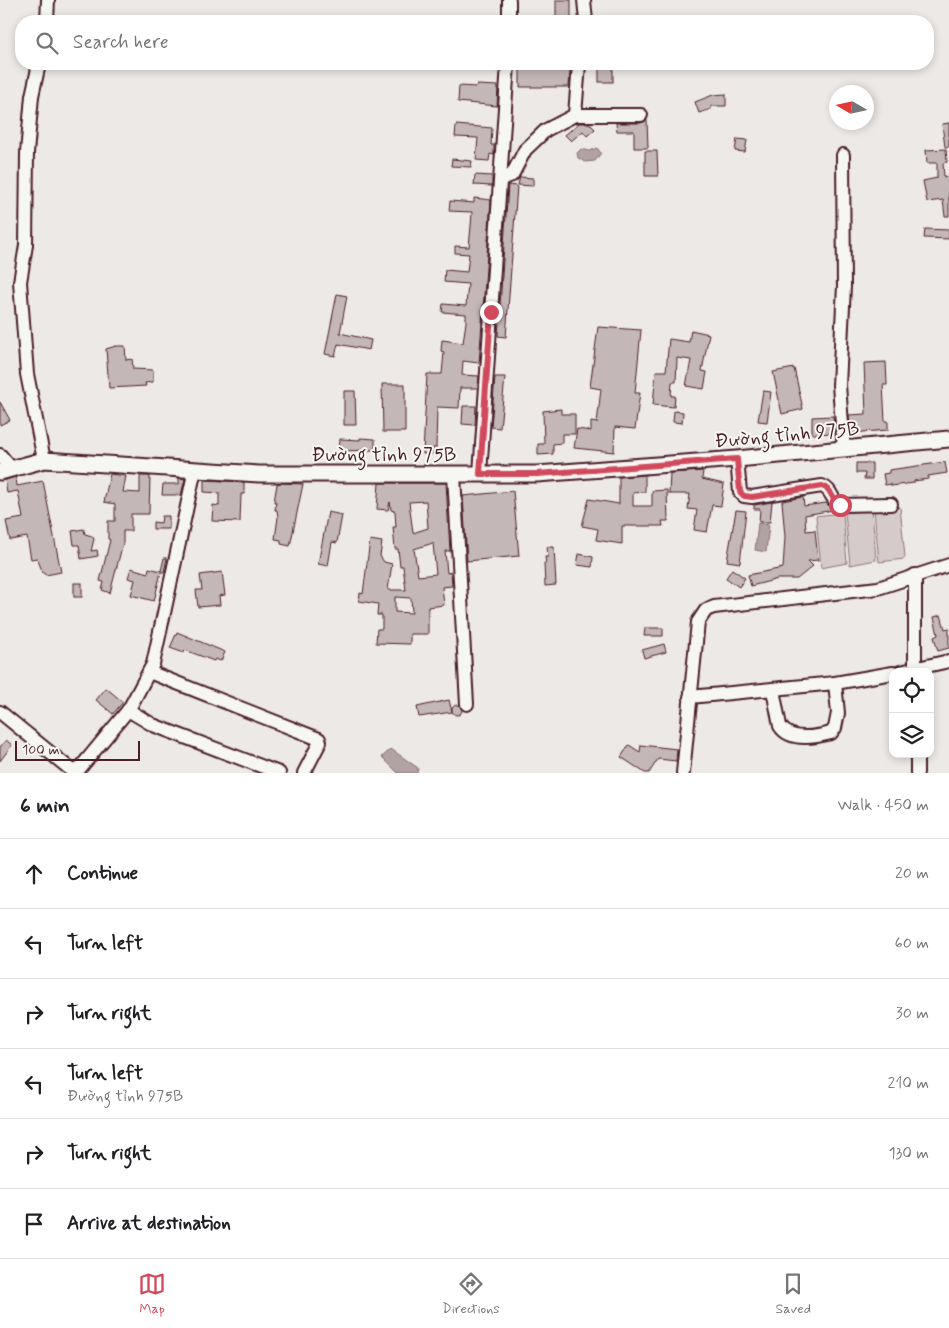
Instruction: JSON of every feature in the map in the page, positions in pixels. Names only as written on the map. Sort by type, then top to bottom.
[{"type":"main road","name":"Đường tỉnh 975B","points":[[6,470],[44,460],[259,474],[537,474],[844,450],[949,439]]},
{"type":"street","points":[[47,15],[48,0]]},
{"type":"street","points":[[509,0],[509,15]]},
{"type":"street","points":[[584,0],[585,15]]},
{"type":"street","points":[[38,70],[32,96],[26,244],[20,282],[26,374],[44,460]]},
{"type":"street","points":[[480,474],[508,70]]},
{"type":"street","points":[[574,115],[578,70]]},
{"type":"street","points":[[501,179],[512,175],[525,150],[546,130],[574,115],[642,115]]},
{"type":"street","points":[[843,155],[844,286],[838,385],[844,450]]},
{"type":"street","points":[[0,455],[6,470]]},
{"type":"street","points":[[737,459],[740,492],[744,496],[752,497],[822,486],[829,490],[835,501],[840,505],[891,504]]},
{"type":"street","points":[[0,712],[75,773],[128,710],[149,672],[157,650],[195,469]]},
{"type":"street","points":[[454,475],[467,704]]},
{"type":"street","points":[[683,773],[698,622],[706,610],[714,607],[878,588],[949,565]]},
{"type":"street","points":[[915,576],[915,668]]},
{"type":"street","points":[[923,668],[949,661]]},
{"type":"street","points":[[149,672],[319,738],[320,742],[304,773]]},
{"type":"street","points":[[690,697],[835,683],[889,674]]},
{"type":"street","points":[[773,690],[780,726],[783,731],[799,736],[822,736],[831,733],[837,720],[835,683]]},
{"type":"street","points":[[128,710],[153,726],[279,773]]},
{"type":"street","points":[[917,758],[917,773]]},
{"type":"shaded area","points":[[597,148],[601,153],[595,161],[585,162],[578,158],[577,153],[581,149],[590,151]]},
{"type":"shaded area","points":[[900,507],[905,557],[904,559],[879,562],[874,510]]},
{"type":"shaded area","points":[[872,510],[876,560],[850,565],[845,513]]},
{"type":"shaded area","points":[[843,514],[847,563],[821,568],[816,516]]},
{"type":"shaded area","points":[[758,523],[769,525],[766,552],[755,550]]},
{"type":"shaded area","points":[[391,749],[418,768],[417,773],[398,773],[382,757]]},
{"type":"building","points":[[556,0],[571,0],[571,15],[556,15]]},
{"type":"building","points":[[520,70],[570,70],[569,87],[520,87]]},
{"type":"building","points":[[599,70],[613,70],[613,82],[599,82]]},
{"type":"building","points":[[477,85],[498,86],[497,106],[458,102],[459,86],[477,87]]},
{"type":"building","points":[[726,94],[726,106],[711,106],[711,109],[699,113],[695,102],[713,95]]},
{"type":"building","points":[[647,120],[648,148],[634,148],[634,131],[617,131],[616,123],[641,123]]},
{"type":"building","points":[[579,123],[589,123],[595,129],[587,136],[583,131],[571,141],[565,135]]},
{"type":"building","points":[[949,123],[949,147],[945,147],[942,124]]},
{"type":"building","points":[[456,125],[492,128],[491,145],[494,145],[494,155],[490,154],[489,161],[476,160],[478,138],[455,137]]},
{"type":"building","points":[[737,139],[747,140],[745,152],[735,151]]},
{"type":"building","points":[[946,149],[947,162],[943,163],[944,177],[949,176],[949,216],[945,216],[943,200],[927,202],[923,181],[937,178],[937,163],[927,163],[926,150]]},
{"type":"building","points":[[645,151],[657,151],[658,176],[645,176]]},
{"type":"building","points":[[452,159],[472,161],[471,167],[451,166]]},
{"type":"building","points":[[475,175],[492,176],[492,186],[474,185]]},
{"type":"building","points":[[520,177],[533,178],[533,186],[518,185]]},
{"type":"building","points":[[508,185],[517,186],[506,337],[498,336]]},
{"type":"building","points":[[474,198],[491,200],[479,363],[463,361],[462,375],[479,376],[478,388],[460,388],[459,408],[437,407],[436,448],[433,448],[433,454],[423,454],[427,374],[442,374],[444,352],[441,351],[442,340],[463,343],[466,322],[466,314],[442,312],[443,304],[466,306],[468,284],[444,282],[445,270],[467,272],[469,254],[455,253],[455,246],[469,247],[472,212],[449,211],[450,201],[474,203]]},
{"type":"building","points":[[925,229],[949,230],[949,239],[924,238]]},
{"type":"building","points":[[337,294],[347,296],[340,333],[371,340],[369,350],[338,344],[335,356],[325,354]]},
{"type":"building","points":[[598,327],[641,330],[635,393],[640,393],[635,429],[615,427],[614,452],[574,448],[577,429],[591,431],[591,422],[597,423],[601,389],[590,387]]},
{"type":"building","points":[[691,330],[709,334],[702,371],[707,372],[704,389],[686,386],[691,360],[677,358],[676,382],[672,382],[671,396],[675,396],[674,407],[653,405],[656,371],[666,371],[669,339],[689,342]]},
{"type":"building","points":[[125,346],[126,360],[132,359],[133,369],[153,370],[153,382],[145,383],[146,386],[109,388],[106,349]]},
{"type":"building","points":[[886,362],[887,385],[883,385],[885,421],[888,421],[888,430],[851,433],[849,415],[866,414],[864,363]]},
{"type":"building","points":[[794,368],[803,409],[782,414],[773,372]]},
{"type":"building","points":[[495,377],[505,377],[500,428],[491,427]]},
{"type":"building","points":[[382,384],[405,384],[405,432],[383,432]]},
{"type":"building","points":[[344,391],[355,391],[356,425],[344,425]]},
{"type":"building","points":[[763,391],[771,392],[767,422],[758,421]]},
{"type":"building","points":[[0,402],[10,420],[0,425]]},
{"type":"building","points":[[463,406],[476,406],[475,425],[462,424]]},
{"type":"building","points":[[561,409],[561,414],[575,414],[575,434],[562,434],[562,443],[553,444],[553,454],[538,455],[538,444],[544,444],[543,411]]},
{"type":"building","points":[[674,411],[683,412],[682,423],[673,422]]},
{"type":"building","points":[[833,416],[835,433],[812,434],[812,417]]},
{"type":"building","points":[[360,438],[375,439],[375,450],[339,451],[340,439],[360,440]]},
{"type":"building","points":[[945,462],[947,473],[928,476],[928,479],[914,481],[914,483],[885,485],[883,474],[889,473],[889,470]]},
{"type":"building","points":[[856,463],[872,463],[872,479],[864,479],[865,473],[856,473]]},
{"type":"building","points":[[703,471],[702,479],[724,484],[721,506],[712,505],[707,532],[694,530],[697,510],[688,509],[690,494],[669,494],[670,473]]},
{"type":"building","points":[[110,474],[126,476],[123,492],[140,493],[140,476],[150,476],[149,514],[131,514],[131,531],[123,531],[123,543],[110,593],[102,590],[104,582],[100,581],[110,540],[108,539],[108,521],[115,521],[115,504],[104,502]]},
{"type":"building","points":[[645,475],[645,492],[633,493],[633,506],[652,506],[652,491],[667,490],[668,521],[662,521],[663,526],[622,526],[622,544],[596,540],[598,529],[582,526],[589,499],[619,504],[619,477]]},
{"type":"building","points":[[16,477],[17,486],[43,481],[61,572],[46,575],[43,573],[37,558],[31,559],[27,537],[10,540],[6,521],[23,518],[18,491],[7,493],[5,480]]},
{"type":"building","points":[[179,478],[185,479],[181,495],[162,495],[163,484],[179,484]]},
{"type":"building","points":[[204,480],[244,482],[244,494],[241,494],[240,522],[212,521],[213,505],[219,506],[219,493],[204,492]]},
{"type":"building","points":[[379,483],[446,483],[450,551],[445,551],[447,573],[451,572],[452,586],[442,587],[444,605],[428,607],[428,634],[410,634],[410,644],[376,643],[377,629],[382,629],[382,615],[377,615],[378,604],[359,601],[360,593],[363,594],[370,540],[382,542],[380,556],[384,562],[392,564],[388,590],[406,590],[403,566],[400,566],[398,549],[395,549],[393,527],[396,527],[395,511],[391,510],[390,502],[388,510],[377,509]],"holes":[[[426,501],[428,528],[413,533],[409,502]],[[433,543],[436,574],[418,576],[414,549]],[[395,597],[411,598],[412,613],[395,612]]]},
{"type":"building","points":[[277,484],[303,484],[290,546],[281,544],[281,540],[275,539],[278,517],[277,510],[275,510],[276,502],[274,502]]},
{"type":"building","points":[[513,491],[519,556],[467,561],[463,496]]},
{"type":"building","points":[[803,497],[804,506],[826,503],[833,510],[805,515],[806,531],[815,530],[818,560],[808,561],[813,566],[797,579],[778,579],[751,586],[748,575],[783,568],[785,537],[782,501]]},
{"type":"building","points":[[772,502],[770,522],[759,522],[760,509],[754,509],[754,505]]},
{"type":"building","points":[[736,510],[746,511],[740,563],[727,561]]},
{"type":"building","points":[[328,512],[342,515],[337,543],[332,542],[328,566],[318,564]]},
{"type":"building","points":[[162,516],[169,516],[169,529],[153,529],[153,522],[161,523]]},
{"type":"building","points":[[84,529],[85,534],[92,536],[94,539],[91,551],[97,550],[98,556],[81,559],[79,545],[74,545],[72,531]]},
{"type":"building","points":[[547,547],[554,547],[556,585],[545,586],[544,563],[546,563],[545,557],[548,557]]},
{"type":"building","points":[[579,554],[593,557],[592,567],[577,565]]},
{"type":"building","points":[[164,558],[167,558],[164,572],[161,572],[154,601],[131,595],[135,580],[128,578],[131,568],[148,573],[149,568],[161,571]]},
{"type":"building","points":[[732,569],[745,578],[739,587],[726,578]]},
{"type":"building","points":[[222,572],[225,595],[219,596],[220,605],[198,607],[196,590],[202,590],[200,575]]},
{"type":"building","points":[[74,583],[82,583],[82,597],[74,597]]},
{"type":"building","points":[[941,615],[945,629],[949,628],[949,648],[938,651],[934,637],[938,635],[934,617]]},
{"type":"building","points":[[645,628],[663,628],[663,636],[644,636]]},
{"type":"building","points":[[177,632],[225,652],[221,661],[215,659],[214,661],[185,650],[184,653],[170,648]]},
{"type":"building","points":[[664,644],[666,652],[644,658],[642,650]]},
{"type":"building","points":[[106,688],[123,702],[113,714],[96,700]]},
{"type":"building","points":[[449,700],[452,712],[419,717],[417,707]]},
{"type":"building","points":[[455,705],[459,705],[462,710],[461,714],[455,715],[452,712],[452,708]]},
{"type":"building","points":[[6,740],[12,745],[0,761],[0,747]]},
{"type":"building","points":[[629,745],[640,752],[641,745],[677,749],[676,761],[658,759],[649,773],[645,773],[621,757]]},
{"type":"route","points":[[491,312],[480,474],[537,474],[666,462],[737,459],[740,492],[744,496],[752,497],[822,486],[832,493],[837,504],[840,505]]}]
